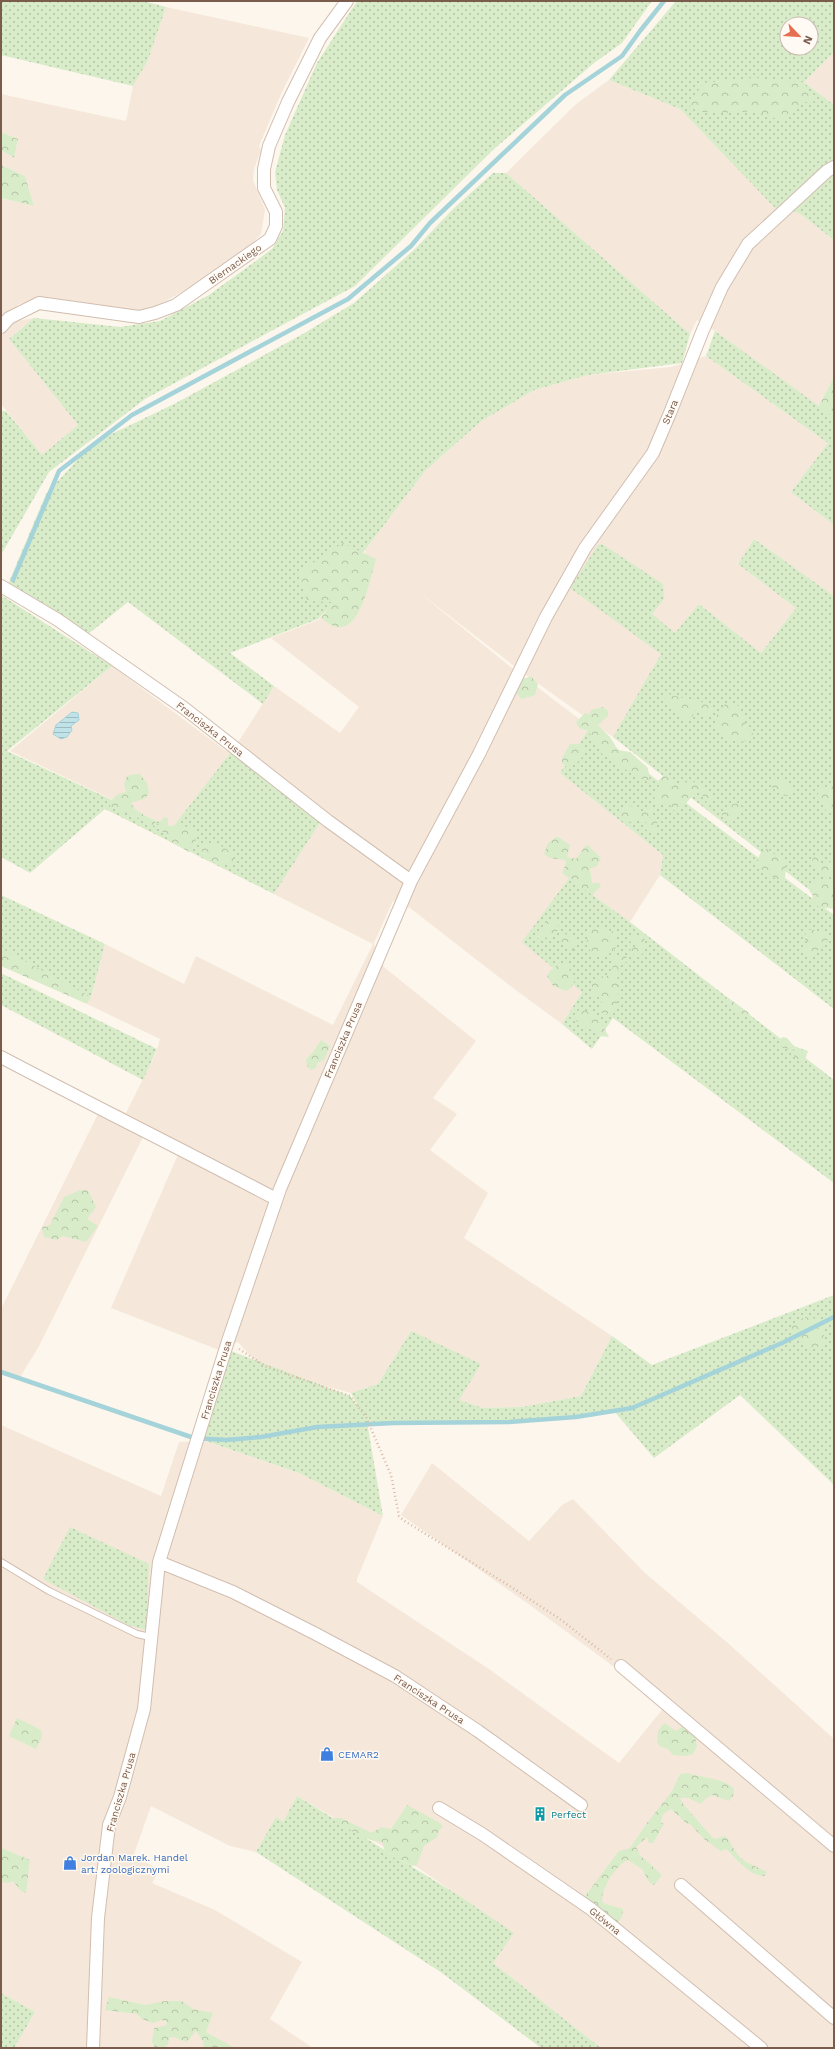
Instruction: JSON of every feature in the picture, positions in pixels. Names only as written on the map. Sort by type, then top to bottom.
[{"type":"street","name":"Biernackiego","points":[[1,327],[9,318],[40,303],[139,317],[155,314],[176,305],[270,239],[276,226],[276,212],[264,188],[264,169],[269,146],[288,102],[320,38],[347,1]]},
{"type":"street","name":"Stara","points":[[518,672],[585,548],[653,453],[703,330],[722,288],[748,244],[827,171],[834,167]]},
{"type":"street","name":"Franciszka Prusa","points":[[1,586],[58,620],[184,708],[334,826],[411,881]]},
{"type":"street","name":"Franciszka Prusa","points":[[93,2048],[98,1918],[110,1825],[120,1797],[144,1708],[150,1637],[159,1562],[228,1341],[276,1199],[411,881],[479,754],[518,672]]},
{"type":"street","points":[[1,1057],[112,1116],[198,1158],[276,1199]]},
{"type":"street","name":"Franciszka Prusa","points":[[159,1562],[233,1592],[395,1676],[478,1732],[581,1805]]},
{"type":"street","points":[[621,1666],[834,1846]]},
{"type":"street","name":"Główna","points":[[439,1808],[482,1834],[591,1909],[761,2048]]},
{"type":"street","points":[[681,1885],[834,2018]]},
{"type":"lane","points":[[1,1562],[49,1591],[137,1634],[150,1637]]},
{"type":"path","points":[[228,1341],[267,1367],[350,1396],[366,1417],[369,1424],[391,1476],[399,1516],[403,1520],[505,1582],[560,1619],[621,1666]]},
{"type":"shaded area","points":[[166,7],[309,38],[281,94],[259,146],[261,150],[254,169],[253,180],[265,210],[261,234],[244,252],[182,292],[150,309],[137,311],[45,298],[19,304],[1,320],[1,198],[34,206],[25,176],[1,165],[1,150],[14,158],[18,139],[1,132],[1,94],[126,121],[133,86],[148,60]]},
{"type":"shaded area","points":[[834,52],[834,105],[804,82]]},
{"type":"shaded area","points":[[609,80],[680,109],[777,210],[799,213],[834,240],[834,377],[818,407],[715,331],[697,320],[690,334],[506,173],[576,104]]},
{"type":"shaded area","points":[[34,318],[9,339],[78,425],[42,455],[1,404],[1,336],[16,321]]},
{"type":"shaded area","points":[[706,356],[828,443],[791,492],[834,525],[834,596],[754,539],[738,564],[796,608],[761,653],[699,604],[675,634],[613,737],[522,672],[416,590],[512,668],[590,727],[560,773],[663,855],[660,875],[630,922],[569,878],[523,941],[582,992],[562,1024],[410,908],[393,901],[374,943],[378,959],[385,968],[476,1041],[433,1098],[457,1114],[430,1150],[488,1193],[464,1238],[612,1336],[581,1396],[522,1407],[483,1408],[458,1400],[411,1331],[378,1384],[351,1393],[307,1381],[267,1367],[253,1359],[238,1342],[219,1350],[111,1308],[180,1150],[116,1118],[118,1109],[126,1113],[156,1053],[160,1039],[87,1004],[91,997],[105,944],[184,984],[196,956],[333,1025],[373,944],[274,894],[321,821],[231,752],[172,828],[10,751],[112,666],[226,751],[237,744],[274,686],[340,733],[359,707],[271,638],[318,620],[328,610],[366,551],[365,550],[425,471],[480,422],[534,390],[588,375],[671,367]]},
{"type":"shaded area","points":[[98,1114],[143,1137],[38,1348],[19,1379],[1,1372],[1,1309]]},
{"type":"shaded area","points":[[1,1425],[161,1496],[179,1442],[205,1441],[299,1473],[383,1516],[357,1582],[489,1669],[619,1763],[666,1705],[534,1608],[401,1515],[432,1463],[529,1541],[562,1505],[573,1499],[645,1573],[729,1644],[834,1739],[834,2048],[601,2048],[493,1963],[513,1933],[411,1863],[297,1796],[283,1822],[276,1818],[256,1852],[230,1846],[151,1806],[133,1857],[160,1869],[152,1883],[215,1910],[302,1962],[270,2019],[313,2048],[14,2048],[35,2012],[1,1993]]},
{"type":"green space","points":[[1,1],[143,1],[166,7],[148,60],[133,86],[1,55]]},
{"type":"green space","points":[[357,1],[652,1],[622,43],[594,63],[494,149],[355,286],[145,399],[49,472],[1,555],[1,411],[6,411],[42,455],[78,425],[9,339],[34,318],[120,327],[160,321],[209,295],[272,249],[283,231],[285,208],[277,190],[275,172],[285,135],[317,63]]},
{"type":"green space","points":[[676,1],[834,1],[834,52],[804,82],[834,105],[834,240],[799,213],[777,210],[680,109],[609,80]]},
{"type":"green space","points":[[754,78],[804,82],[814,102],[803,102],[783,121],[753,111],[734,113],[699,112],[689,106],[703,83]]},
{"type":"green space","points":[[1,132],[18,139],[14,158],[1,150]]},
{"type":"green space","points":[[1,165],[25,176],[34,206],[1,198]]},
{"type":"green space","points":[[493,173],[506,173],[690,334],[682,363],[588,375],[534,390],[480,422],[425,471],[365,550],[330,607],[318,619],[230,653],[274,686],[263,704],[128,602],[87,635],[8,584],[46,494],[93,443],[174,404],[301,335],[354,303],[415,249],[453,209]]},
{"type":"green space","points":[[715,331],[834,417],[834,525],[791,492],[828,443],[706,356]]},
{"type":"green space","points":[[834,377],[834,417],[818,407]]},
{"type":"green space","points":[[754,539],[834,596],[834,909],[613,737],[661,654],[570,588],[598,545],[602,544],[663,584],[664,599],[652,614],[675,633],[699,604],[761,653],[796,608],[738,564]]},
{"type":"green space","points":[[343,543],[376,559],[368,589],[359,611],[353,620],[346,626],[336,627],[321,618],[333,602],[307,601],[298,573]]},
{"type":"green space","points":[[1,595],[112,666],[7,751],[172,828],[231,752],[321,821],[274,894],[105,809],[30,873],[1,857]]},
{"type":"green space","points":[[531,676],[538,684],[535,695],[522,699],[516,693],[521,680]]},
{"type":"green space","points":[[668,694],[690,700],[695,697],[698,701],[713,705],[710,715],[706,717],[699,714],[696,707],[691,720],[686,720],[665,698]]},
{"type":"green space","points":[[726,703],[739,706],[747,727],[753,734],[748,739],[738,742],[728,738],[715,726],[717,714]]},
{"type":"green space","points":[[603,707],[608,711],[608,716],[598,725],[610,737],[618,750],[630,752],[648,768],[650,783],[621,767],[610,755],[604,757],[588,731],[579,728],[576,722],[585,713],[590,714],[591,710]]},
{"type":"green space","points":[[590,727],[690,806],[834,915],[834,1009],[660,875],[663,855],[560,773]]},
{"type":"green space","points":[[570,744],[582,744],[585,754],[575,765],[571,765],[568,768],[562,763],[562,758]]},
{"type":"green space","points":[[140,774],[147,783],[149,792],[146,798],[131,803],[135,809],[158,824],[164,817],[168,818],[168,826],[180,825],[197,830],[195,845],[197,847],[200,848],[208,843],[217,844],[233,854],[234,862],[221,865],[206,860],[204,852],[193,848],[189,852],[169,841],[166,835],[153,825],[110,807],[115,796],[126,792],[124,784],[127,776]]},
{"type":"green space","points":[[664,775],[679,784],[692,781],[703,786],[714,796],[713,800],[710,805],[706,803],[708,799],[699,793],[693,795],[679,812],[673,810],[669,803],[657,804],[653,794],[661,790],[657,782]]},
{"type":"green space","points":[[773,781],[785,781],[793,791],[790,796],[782,795],[775,790],[771,786]]},
{"type":"green space","points":[[834,785],[834,814],[827,812],[817,796],[821,788]]},
{"type":"green space","points":[[738,803],[743,811],[731,822],[721,814],[722,812],[726,811],[730,805]]},
{"type":"green space","points":[[630,805],[641,812],[650,807],[653,809],[650,817],[652,820],[658,819],[654,834],[645,829],[647,823],[637,818],[630,822],[620,816],[622,811]]},
{"type":"green space","points":[[556,837],[570,845],[567,857],[576,859],[586,845],[589,846],[601,858],[597,866],[590,869],[592,883],[599,883],[601,886],[592,895],[562,873],[566,863],[565,860],[550,858],[544,854],[548,843]]},
{"type":"green space","points":[[767,849],[774,854],[778,853],[786,866],[785,878],[781,882],[755,865],[761,852]]},
{"type":"green space","points":[[821,854],[821,863],[826,864],[834,860],[829,880],[834,886],[834,909],[819,907],[811,901],[813,896],[809,890],[811,884],[815,881],[823,879],[823,874],[815,868],[817,863],[813,864],[812,860],[814,856]]},
{"type":"green space","points":[[569,878],[630,922],[834,1080],[834,1183],[613,1018],[592,1049],[562,1024],[582,992],[522,942]]},
{"type":"green space","points":[[1,895],[105,944],[91,997],[1,956]]},
{"type":"green space","points":[[556,918],[559,927],[555,935],[541,939],[536,938],[545,923]]},
{"type":"green space","points":[[597,928],[615,932],[617,944],[611,953],[596,957],[588,946],[587,939],[588,931]]},
{"type":"green space","points":[[813,929],[817,934],[824,931],[829,938],[815,954],[808,957],[802,951],[803,947],[808,943],[805,940],[806,931]]},
{"type":"green space","points":[[562,934],[570,935],[575,940],[576,945],[572,951],[568,950],[560,942]]},
{"type":"green space","points":[[641,934],[645,936],[643,953],[636,956],[629,951],[637,945],[629,941],[629,939]]},
{"type":"green space","points":[[1,948],[91,997],[87,1004],[1,966]]},
{"type":"green space","points":[[612,956],[626,956],[627,962],[621,964],[618,971],[617,979],[619,992],[616,1009],[605,1015],[597,1009],[602,1003],[598,996],[591,995],[592,984],[596,977],[607,976],[613,967]]},
{"type":"green space","points":[[559,964],[569,965],[570,975],[576,978],[571,988],[566,991],[553,986],[547,976],[550,971]]},
{"type":"green space","points":[[1,973],[157,1049],[143,1080],[1,1005]]},
{"type":"green space","points":[[727,997],[749,1013],[743,1018],[724,1003]]},
{"type":"green space","points":[[583,1010],[597,1015],[609,1037],[599,1036],[579,1023],[573,1017],[577,1011]]},
{"type":"green space","points":[[783,1037],[787,1038],[794,1046],[808,1051],[806,1057],[799,1061],[794,1056],[794,1048],[784,1049],[780,1045],[780,1039]]},
{"type":"green space","points":[[321,1040],[330,1046],[324,1060],[317,1063],[316,1068],[311,1070],[307,1066],[306,1059]]},
{"type":"green space","points":[[80,1190],[88,1190],[96,1207],[87,1219],[98,1226],[86,1242],[63,1236],[57,1240],[44,1237],[42,1227],[50,1225],[64,1197]]},
{"type":"green space","points":[[834,1295],[834,1485],[740,1395],[654,1458],[614,1411],[535,1420],[369,1424],[367,1422],[383,1516],[299,1473],[203,1440],[231,1351],[350,1396],[359,1408],[351,1393],[378,1384],[411,1331],[481,1364],[459,1400],[483,1408],[522,1407],[581,1396],[612,1336],[652,1365]]},
{"type":"green space","points":[[811,1317],[823,1323],[824,1339],[820,1349],[807,1349],[791,1327],[798,1319]]},
{"type":"green space","points":[[70,1527],[149,1564],[146,1630],[128,1625],[43,1579]]},
{"type":"green space","points":[[17,1718],[41,1730],[42,1737],[36,1749],[9,1736]]},
{"type":"green space","points":[[664,1723],[676,1731],[683,1726],[695,1736],[697,1746],[693,1754],[686,1756],[673,1755],[668,1749],[659,1746],[658,1734]]},
{"type":"green space","points":[[688,1773],[719,1780],[730,1785],[734,1789],[733,1796],[729,1801],[712,1795],[701,1804],[688,1798],[680,1798],[684,1805],[714,1839],[725,1836],[743,1860],[767,1872],[764,1876],[748,1870],[726,1849],[721,1851],[704,1839],[690,1824],[686,1823],[671,1809],[663,1814],[661,1822],[664,1824],[653,1843],[649,1843],[647,1837],[636,1847],[640,1855],[662,1875],[654,1885],[649,1882],[642,1869],[628,1860],[619,1866],[606,1885],[602,1898],[603,1903],[623,1909],[622,1917],[617,1923],[584,1900],[585,1896],[619,1851],[630,1848],[672,1791],[680,1774]]},
{"type":"green space","points":[[297,1796],[458,1895],[514,1933],[493,1963],[601,2048],[541,2048],[442,1973],[256,1852],[276,1817],[283,1822]]},
{"type":"green space","points":[[407,1805],[440,1823],[443,1827],[439,1830],[437,1837],[424,1846],[417,1865],[411,1866],[403,1861],[386,1855],[382,1842],[369,1840],[350,1830],[333,1818],[341,1818],[372,1833],[381,1827],[391,1829]]},
{"type":"green space","points":[[1,1848],[30,1860],[26,1893],[21,1891],[13,1881],[8,1883],[1,1882]]},
{"type":"green space","points":[[1,1993],[35,2012],[14,2048],[1,2048]]},
{"type":"green space","points":[[109,1997],[145,2005],[165,2001],[182,2001],[193,2009],[213,2013],[206,2032],[235,2048],[203,2048],[204,2043],[196,2031],[187,2042],[173,2037],[169,2038],[168,2044],[164,2048],[155,2048],[152,2042],[154,2028],[167,2025],[166,2021],[161,2020],[153,2023],[142,2019],[137,2014],[105,2010]]},
{"type":"water","points":[[72,712],[78,713],[79,720],[71,726],[72,730],[67,737],[61,739],[53,734],[56,725]]},
{"type":"waterway","points":[[13,580],[59,471],[132,415],[348,299],[411,246],[430,223],[565,95],[622,56],[664,1]]},
{"type":"waterway","points":[[1,1372],[194,1438],[226,1440],[261,1437],[317,1427],[394,1423],[509,1422],[576,1417],[632,1408],[782,1343],[834,1317]]},
{"type":"place","name":"CEMAR2","points":[[327,1754]]},
{"type":"place","name":"Perfect","points":[[540,1814]]},
{"type":"place","name":"Jordan Marek. Handel art. zoologicznymi","points":[[70,1863]]}]
